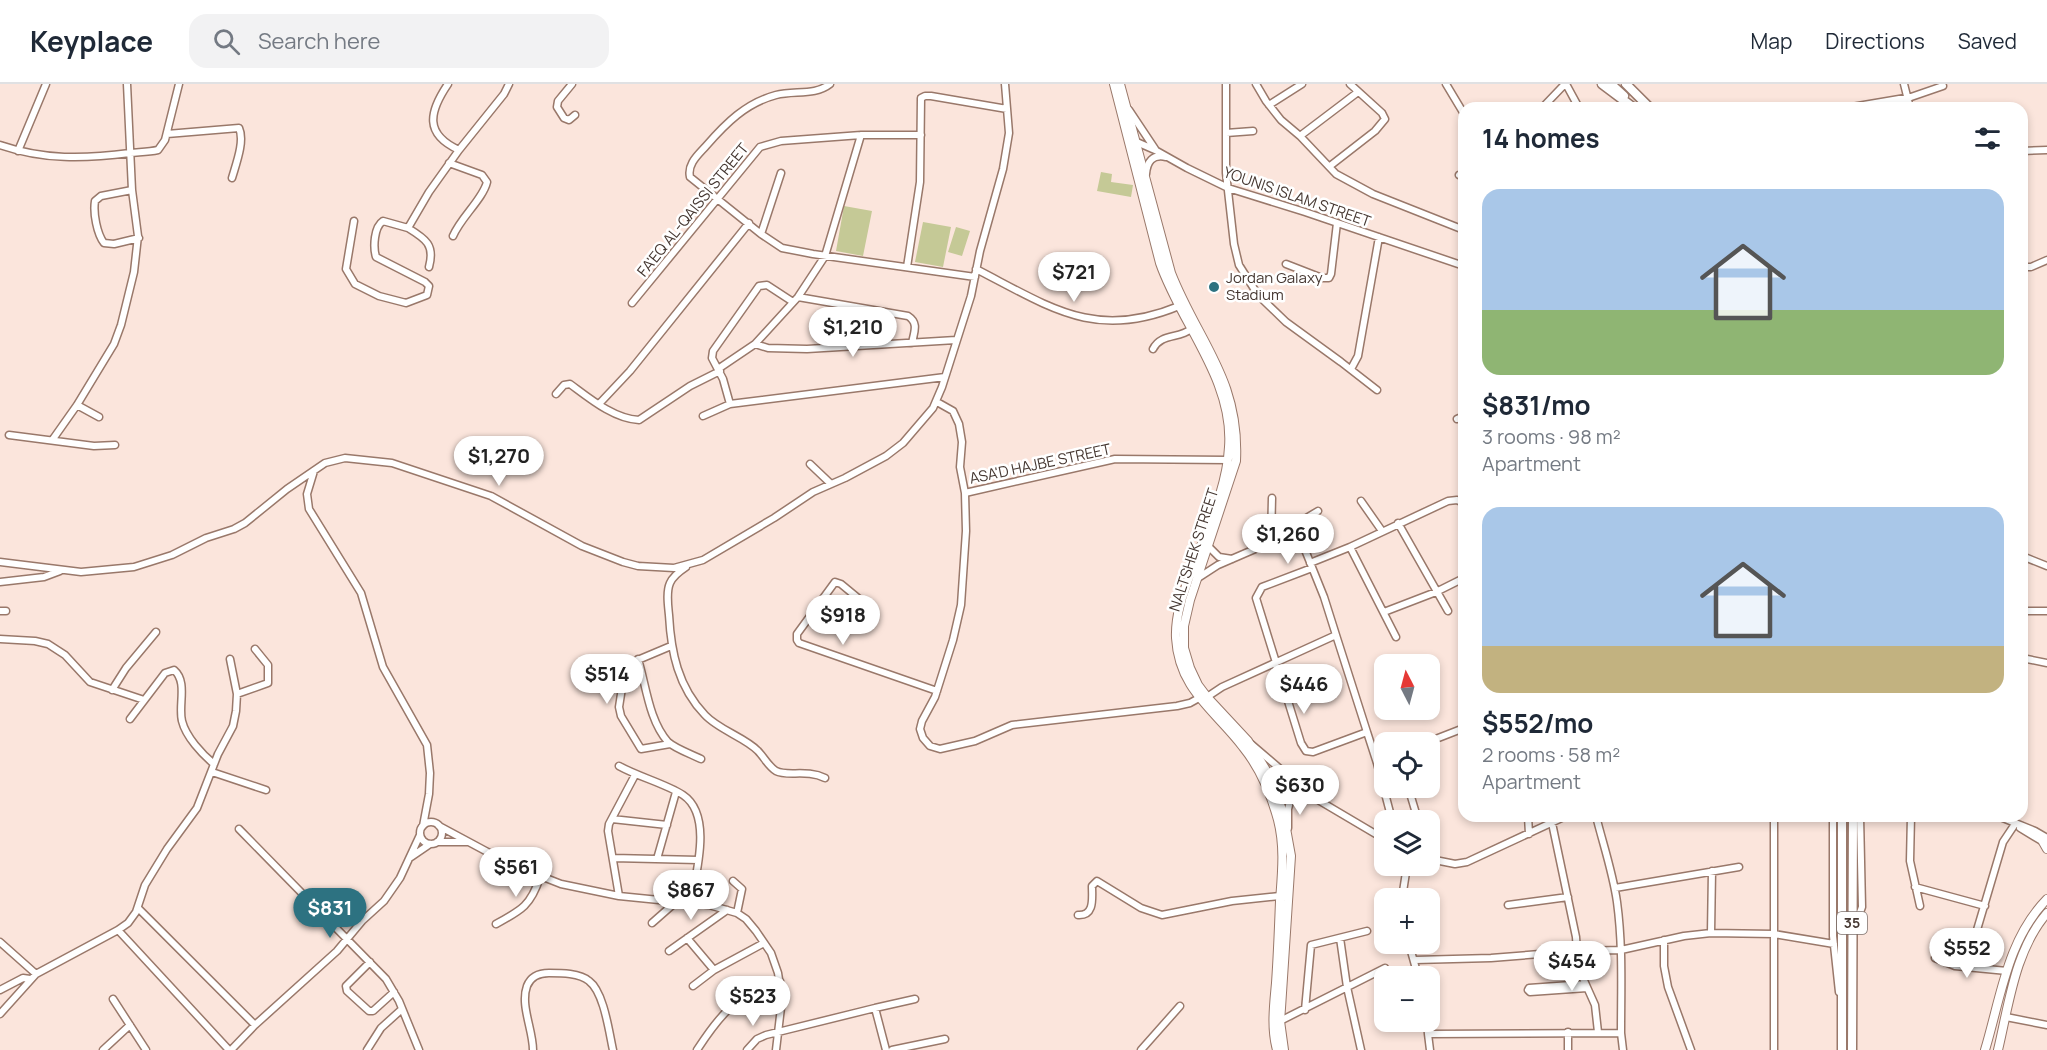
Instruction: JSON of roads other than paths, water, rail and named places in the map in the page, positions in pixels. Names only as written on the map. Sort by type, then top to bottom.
[{"type":"highway","points":[[1602,84],[1626,102]]},
{"type":"highway","points":[[1611,84],[1628,102]]},
{"type":"highway","points":[[1626,84],[1644,102]]},
{"type":"highway","name":"35","points":[[1834,822],[1842,1050]]},
{"type":"highway","name":"35","points":[[1854,1050],[1852,936],[1856,822]]},
{"type":"main road","name":"NALTSHEK STREET","points":[[1114,84],[1146,176],[1171,273],[1215,360],[1228,391],[1234,414],[1237,438],[1236,461],[1183,596],[1176,636],[1182,669],[1191,688],[1248,741],[1272,782],[1283,812],[1289,836],[1290,870],[1280,1022],[1284,1050]]},
{"type":"main road","name":"NALTSHEK STREET","points":[[1120,84],[1160,263],[1222,396],[1229,434],[1228,460],[1209,532],[1208,546],[1186,616],[1184,640],[1190,668],[1203,698],[1244,748],[1260,772],[1278,820],[1283,863],[1273,1017],[1277,1050]]},
{"type":"main road","points":[[1985,1050],[2013,950],[2022,932],[2047,899]]},
{"type":"main road","points":[[1998,1050],[2023,952],[2038,923],[2047,913]]},
{"type":"street","points":[[18,151],[45,84]]},
{"type":"street","points":[[52,439],[77,405],[109,354],[118,334],[136,262],[138,238],[132,190],[127,84]]},
{"type":"street","points":[[0,145],[32,155],[85,157],[158,150],[163,145],[167,134],[179,84]]},
{"type":"street","points":[[448,84],[437,103],[433,121],[440,139],[459,150]]},
{"type":"street","points":[[408,228],[449,163],[504,94],[509,84]]},
{"type":"street","points":[[572,84],[558,100],[557,107],[564,118],[569,120],[575,115]]},
{"type":"street","points":[[830,84],[821,90],[782,94],[763,99],[741,111],[719,131],[692,163],[689,172],[694,181],[782,248],[975,277]]},
{"type":"street","points":[[1226,84],[1226,173],[1234,244],[1239,265],[1258,296],[1286,322],[1377,390]]},
{"type":"street","points":[[1256,84],[1287,127],[1300,136],[1336,174],[1364,190],[1458,228]]},
{"type":"street","points":[[1269,105],[1302,84]]},
{"type":"street","points":[[1330,166],[1378,128],[1384,120],[1382,113],[1350,84]]},
{"type":"street","points":[[1446,84],[1458,104]]},
{"type":"street","points":[[1548,102],[1566,84],[1576,102]]},
{"type":"street","points":[[1904,84],[1908,102]]},
{"type":"street","points":[[0,562],[93,572],[134,567],[172,555],[195,543],[245,524],[314,470],[325,463],[345,459],[366,459],[392,464],[491,496],[582,546],[623,562],[662,568],[686,566],[703,560],[813,492],[877,461],[898,448],[937,402],[971,296],[1009,140],[1004,85]]},
{"type":"street","points":[[1883,102],[1907,98],[1943,86]]},
{"type":"street","points":[[1300,136],[1358,92]]},
{"type":"street","points":[[907,267],[920,182],[921,98],[925,96],[1007,109]]},
{"type":"street","points":[[1126,105],[1155,150]]},
{"type":"street","points":[[167,134],[238,128],[241,136],[232,178]]},
{"type":"street","points":[[1226,133],[1252,131]]},
{"type":"street","points":[[556,394],[564,385],[570,384],[599,404],[632,419],[643,419],[755,344],[796,299],[825,256],[861,135]]},
{"type":"street","name":"FA'EQ AL-QAISSI STREET","points":[[632,303],[757,149],[781,141],[861,135],[921,135]]},
{"type":"street","name":"YOUNIS ISLAM STREET","points":[[1132,140],[1228,188],[1458,264]]},
{"type":"street","points":[[2028,151],[2047,150]]},
{"type":"street","points":[[1146,176],[1147,164],[1153,158],[1159,156],[1169,158]]},
{"type":"street","points":[[449,163],[482,175],[487,182],[453,236]]},
{"type":"street","points":[[761,234],[781,173]]},
{"type":"street","points":[[132,190],[101,196],[95,201],[94,207],[100,237],[104,243],[114,244],[138,238]]},
{"type":"street","points":[[354,221],[346,270],[351,279],[360,287],[379,296],[406,303],[427,295],[429,286],[425,282],[375,255],[377,229],[381,222],[408,228],[419,234],[429,246],[432,254],[429,267]]},
{"type":"street","points":[[599,404],[630,371],[749,223]]},
{"type":"street","points":[[1286,264],[1322,278],[1329,278],[1337,223]]},
{"type":"street","points":[[1351,369],[1358,356],[1379,237]]},
{"type":"street","points":[[2028,267],[2047,260]]},
{"type":"street","points":[[976,269],[1052,308],[1092,320],[1111,322],[1134,320],[1179,306]]},
{"type":"street","points":[[730,404],[719,370],[712,358],[713,351],[759,286],[767,285],[796,299],[908,316],[914,320],[916,325],[912,343]]},
{"type":"street","points":[[1153,349],[1162,339],[1187,333],[1191,329]]},
{"type":"street","points":[[755,344],[784,350],[956,340]]},
{"type":"street","points":[[703,416],[730,404],[945,377]]},
{"type":"street","points":[[937,402],[950,409],[957,418],[962,442],[960,467],[965,493],[966,531],[962,600],[954,640],[936,694],[922,720],[921,733],[930,746],[940,749],[975,741],[1008,726],[1190,704],[1336,635]]},
{"type":"street","points":[[77,405],[99,417]]},
{"type":"street","points":[[9,435],[94,446],[115,445]]},
{"type":"street","name":"ASA'D HAJBE STREET","points":[[965,493],[1115,459],[1228,460]]},
{"type":"street","points":[[810,464],[831,484]]},
{"type":"street","points":[[118,930],[230,1050],[337,951],[388,895],[400,878],[420,835],[427,809],[430,766],[427,745],[383,667],[361,593],[309,508],[307,494],[314,470]]},
{"type":"street","points":[[1271,540],[1272,498]]},
{"type":"street","points":[[1361,501],[1382,531]]},
{"type":"street","points":[[1366,732],[1317,752],[1306,751],[1301,743],[1275,663],[1258,607],[1257,594],[1262,587],[1398,523],[1448,501],[1458,501]]},
{"type":"street","points":[[1198,578],[1218,565],[1236,559],[1271,540],[1318,511]]},
{"type":"street","points":[[1398,523],[1448,611]]},
{"type":"street","points":[[1295,525],[1336,635],[1374,755]]},
{"type":"street","points":[[1208,546],[1219,557],[1236,559]]},
{"type":"street","points":[[1350,547],[1396,638]]},
{"type":"street","points":[[2028,558],[2047,566]]},
{"type":"street","points":[[686,566],[670,584],[668,596],[671,646],[678,673],[691,698],[706,717],[756,749],[776,771],[815,773],[825,778]]},
{"type":"street","points":[[0,582],[44,577],[61,570]]},
{"type":"street","points":[[1384,612],[1458,581]]},
{"type":"street","points":[[864,603],[842,584],[836,582],[797,634],[797,640],[936,694]]},
{"type":"street","points":[[2028,611],[2047,611]]},
{"type":"street","points":[[112,690],[126,668],[156,632]]},
{"type":"street","points":[[0,639],[35,641],[48,645],[64,655],[90,682],[144,700]]},
{"type":"street","points":[[670,744],[641,749],[621,716],[619,708],[624,675],[633,662],[671,646]]},
{"type":"street","points":[[237,694],[268,683],[268,665],[255,649]]},
{"type":"street","points":[[0,1014],[36,974],[118,930],[133,917],[145,885],[167,849],[197,808],[214,764],[233,726],[237,694],[230,659]]},
{"type":"street","points":[[638,659],[652,712],[662,734],[670,744],[701,759]]},
{"type":"street","points":[[2028,659],[2047,663]]},
{"type":"street","points":[[130,719],[165,673],[172,669],[181,678],[183,724],[186,732],[214,764]]},
{"type":"street","points":[[1440,737],[1458,730]]},
{"type":"street","points":[[1248,741],[1313,797],[1374,833]]},
{"type":"street","points":[[619,766],[683,795],[691,802],[698,815],[701,837],[691,902]]},
{"type":"street","points":[[212,772],[266,790]]},
{"type":"street","points":[[619,896],[608,831],[635,775]]},
{"type":"street","points":[[657,859],[676,792]]},
{"type":"street","points":[[1289,836],[1288,808],[1291,798],[1301,795],[1313,797]]},
{"type":"street","points":[[427,809],[442,831],[437,842]]},
{"type":"street","points":[[612,819],[667,825]]},
{"type":"street","points":[[423,826],[429,822],[437,824],[467,842],[540,877],[585,890],[619,896],[691,902],[737,913],[752,925],[771,953],[780,981],[782,999],[776,1050]]},
{"type":"street","points":[[1528,822],[1529,834]]},
{"type":"street","points":[[1598,822],[1615,888],[1621,950],[1623,1050]]},
{"type":"street","points":[[1774,822],[1774,1050]]},
{"type":"street","points":[[1834,822],[1834,944],[1842,1003]]},
{"type":"street","points":[[1911,822],[1910,857],[1920,906]]},
{"type":"street","points":[[2011,822],[2035,831],[2046,842]]},
{"type":"street","points":[[1440,861],[1461,864],[1552,823],[1568,897],[1578,967],[1592,1006],[1597,1032]]},
{"type":"street","points":[[1966,967],[2005,838],[2015,824]]},
{"type":"street","points":[[239,829],[348,938],[391,985],[419,1050]]},
{"type":"street","points":[[420,835],[430,844]]},
{"type":"street","points":[[410,857],[437,842],[467,842]]},
{"type":"street","points":[[613,858],[698,860]]},
{"type":"street","points":[[1615,888],[1739,867]]},
{"type":"street","points":[[1711,933],[1712,871]]},
{"type":"street","points":[[496,924],[527,905],[536,892],[540,877]]},
{"type":"street","points":[[733,881],[742,889],[737,913]]},
{"type":"street","points":[[1078,915],[1089,913],[1092,906],[1092,886],[1097,881],[1141,908],[1162,915],[1232,901],[1281,896]]},
{"type":"street","points":[[1915,887],[1985,906]]},
{"type":"street","points":[[1508,905],[1568,897]]},
{"type":"street","points":[[652,923],[677,901]]},
{"type":"street","points":[[138,908],[255,1025]]},
{"type":"street","points":[[669,951],[727,910]]},
{"type":"street","points":[[1305,1010],[1310,947],[1367,931]]},
{"type":"street","points":[[1415,960],[1491,958],[1576,949],[1621,950],[1664,940],[1711,933],[1774,934],[1834,944]]},
{"type":"street","points":[[687,938],[714,970]]},
{"type":"street","points":[[1340,938],[1347,987],[1361,1050]]},
{"type":"street","points":[[1664,940],[1664,966],[1668,987],[1691,1050]]},
{"type":"street","points":[[0,942],[36,974]]},
{"type":"street","points":[[693,986],[714,970],[764,943]]},
{"type":"street","points":[[1413,954],[1416,966]]},
{"type":"street","points":[[1935,958],[1966,967],[2007,971]]},
{"type":"street","points":[[370,962],[346,986],[347,991],[369,1011],[373,1011],[394,992]]},
{"type":"street","points":[[533,1050],[525,998],[526,987],[532,977],[551,973],[579,976],[591,982],[600,999],[614,1050]]},
{"type":"street","points":[[1280,1022],[1374,974]]},
{"type":"street","points":[[0,990],[23,978],[30,979]]},
{"type":"street","points":[[697,1050],[716,1021],[729,1007],[753,992],[780,981]]},
{"type":"street","points":[[1538,989],[1585,987]]},
{"type":"street","points":[[113,999],[146,1050]]},
{"type":"street","points":[[747,1050],[759,1037],[915,999]]},
{"type":"street","points":[[1141,1050],[1180,1006]]},
{"type":"street","points":[[875,1008],[886,1050]]},
{"type":"street","points":[[367,1050],[381,1028],[402,1009]]},
{"type":"street","points":[[2006,1017],[2047,1025]]},
{"type":"street","points":[[103,1050],[130,1025]]},
{"type":"street","points":[[1568,1032],[1569,1050]]},
{"type":"street","points":[[1430,1050],[1428,1034],[1621,1033]]},
{"type":"street","points":[[892,1050],[945,1039]]},
{"type":"place","name":"Jordan Galaxy Stadium","points":[[1214,287]]}]
